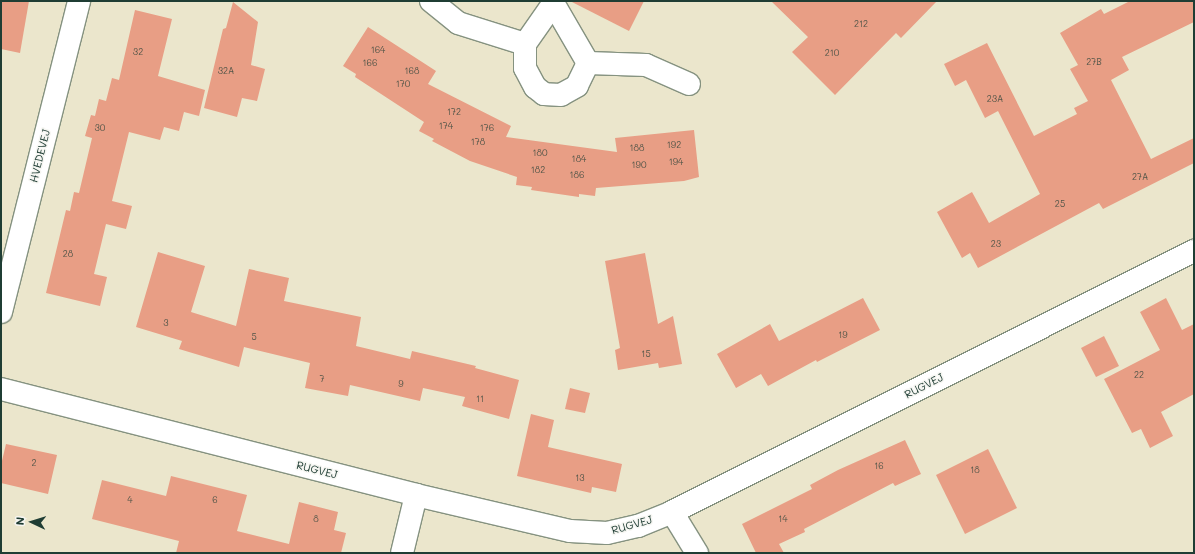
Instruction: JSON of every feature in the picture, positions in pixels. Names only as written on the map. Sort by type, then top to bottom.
[{"type":"street","name":"HVEDEVEJ","points":[[1,312],[79,1]]},
{"type":"street","points":[[431,1],[458,23],[525,44]]},
{"type":"street","points":[[552,3],[588,62],[577,86],[561,95],[544,94],[535,87],[525,68],[525,44],[552,3]]},
{"type":"street","points":[[588,62],[646,65],[689,84]]},
{"type":"street","name":"RUGVEJ","points":[[1,389],[416,495],[570,531],[607,533],[638,526],[672,512],[1194,250]]},
{"type":"street","points":[[402,553],[416,495]]},
{"type":"street","points":[[672,512],[697,553]]},
{"type":"building","points":[[1,1],[29,1],[20,53],[1,49]]},
{"type":"building","points":[[570,1],[644,1],[629,31]]},
{"type":"building","points":[[771,1],[937,1],[901,38],[896,33],[835,95],[792,52],[808,37]]},
{"type":"building","points":[[1130,1],[1194,1],[1194,22],[1122,57],[1129,70],[1111,80],[1151,159],[1194,138],[1194,163],[1103,209],[1099,203],[978,268],[970,253],[962,258],[937,212],[972,192],[989,223],[1040,194],[998,111],[985,118],[966,80],[955,86],[944,64],[987,43],[1034,136],[1077,114],[1074,108],[1088,101],[1070,69],[1078,65],[1060,33],[1101,9],[1104,14]]},
{"type":"building","points":[[233,2],[258,22],[251,65],[265,69],[257,101],[242,98],[237,117],[204,108],[223,29],[226,28]]},
{"type":"building","points":[[135,10],[172,19],[158,76],[205,90],[199,116],[184,112],[179,131],[164,127],[160,140],[129,132],[112,201],[132,206],[126,229],[106,224],[94,274],[107,277],[100,306],[46,293],[66,210],[70,211],[74,192],[79,193],[92,138],[85,136],[91,115],[95,116],[99,99],[106,101],[112,78],[119,80]]},
{"type":"building","points":[[368,27],[436,71],[428,84],[511,126],[506,137],[617,152],[615,138],[694,130],[699,177],[684,181],[596,188],[595,196],[579,194],[579,197],[531,190],[532,187],[516,185],[517,177],[470,161],[432,141],[434,139],[419,131],[424,122],[355,77],[356,74],[343,66]]},
{"type":"building","points":[[158,252],[205,266],[191,312],[236,326],[249,269],[289,278],[284,301],[361,317],[356,346],[410,359],[412,351],[476,366],[475,368],[519,380],[509,419],[462,406],[465,397],[423,388],[420,401],[350,385],[348,396],[305,388],[310,363],[244,347],[239,367],[179,349],[182,341],[136,327]]},
{"type":"building","points":[[645,253],[658,324],[673,316],[682,364],[659,368],[658,363],[618,370],[615,350],[620,348],[605,261]]},
{"type":"building","points":[[863,298],[880,330],[817,362],[816,360],[768,386],[761,374],[736,388],[717,354],[770,324],[779,341]]},
{"type":"building","points":[[1166,298],[1182,330],[1194,324],[1194,394],[1161,412],[1173,436],[1150,448],[1141,429],[1132,433],[1104,379],[1160,350],[1140,312]]},
{"type":"building","points":[[1104,336],[1119,366],[1096,377],[1081,348]]},
{"type":"building","points":[[570,388],[590,393],[585,413],[565,409]]},
{"type":"building","points":[[531,414],[554,420],[548,447],[622,464],[616,492],[592,487],[591,493],[517,476]]},
{"type":"building","points":[[905,440],[921,474],[895,486],[893,483],[804,529],[805,532],[779,544],[784,553],[756,553],[742,524],[812,489],[810,485],[838,470]]},
{"type":"building","points":[[6,444],[57,455],[48,494],[1,483],[1,465]]},
{"type":"building","points":[[988,449],[1017,508],[965,534],[936,475]]},
{"type":"building","points":[[171,476],[247,495],[237,531],[289,544],[299,502],[338,512],[334,530],[346,533],[341,553],[176,553],[179,541],[92,519],[102,480],[166,496]]}]
